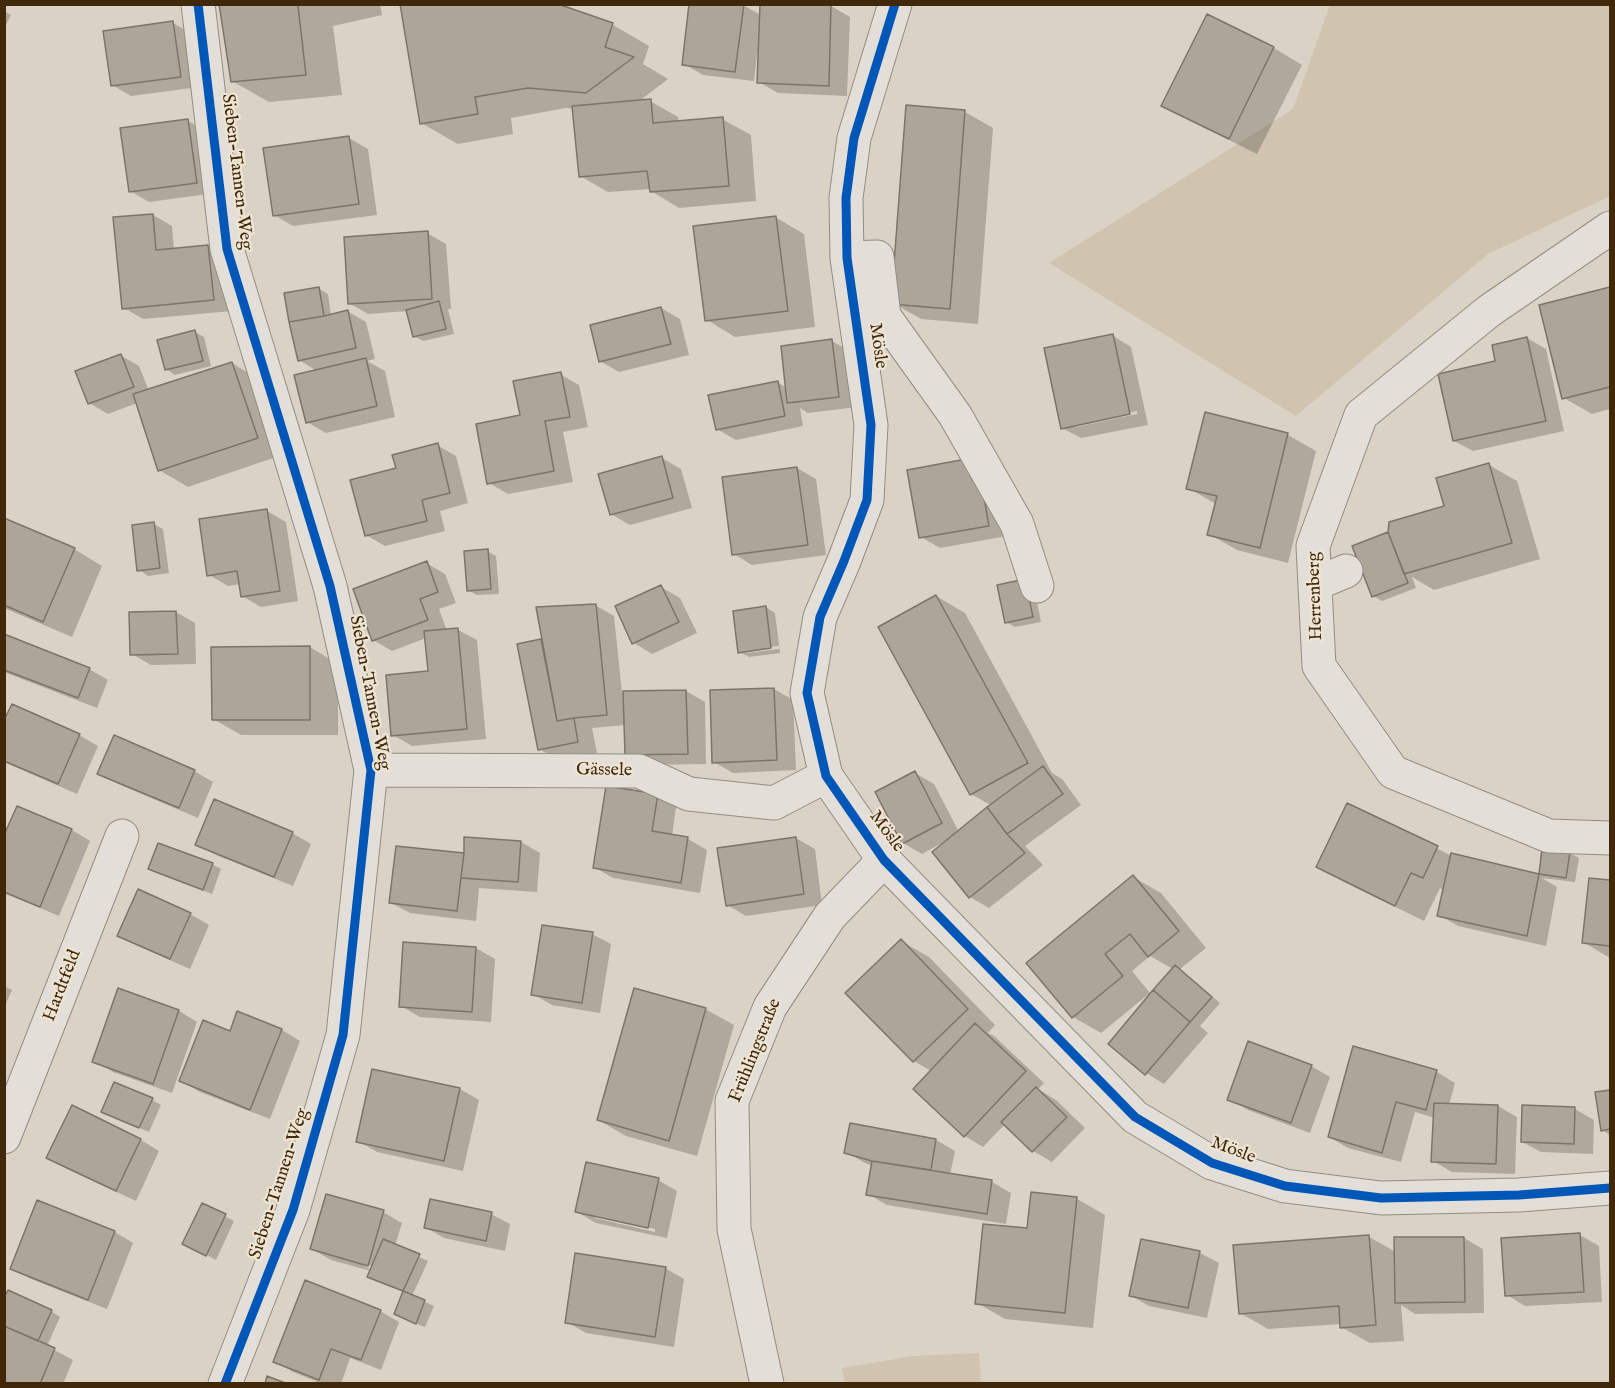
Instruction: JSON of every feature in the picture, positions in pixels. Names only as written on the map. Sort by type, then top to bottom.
[{"type":"street","name":"Sieben-Tannen-Weg","points":[[198,4],[227,249],[330,586],[371,770],[343,1035],[293,1210],[225,1383]]},
{"type":"street","name":"Mösle","points":[[895,4],[854,138],[846,198],[847,258],[871,425],[867,500],[820,618],[807,693],[826,776],[884,860],[1135,1117],[1212,1163],[1285,1186],[1381,1198],[1519,1195],[1611,1188]]},
{"type":"street","name":"Herrenberg","points":[[1611,228],[1489,311],[1361,415],[1313,546],[1319,666],[1393,772],[1549,836],[1611,838]]},
{"type":"street","points":[[847,258],[877,257],[884,316],[955,415],[1017,524],[1037,586]]},
{"type":"street","points":[[1315,584],[1346,571]]},
{"type":"street","name":"Gässele","points":[[371,770],[639,771],[689,794],[774,803],[826,776]]},
{"type":"street","name":"Hardtfeld","points":[[4,1137],[122,836]]},
{"type":"street","name":"Frühlingstraße","points":[[767,1383],[734,1229],[732,1101],[770,1007],[830,916],[884,860]]},
{"type":"shaded area","points":[[1330,5],[1610,5],[1610,196],[1488,254],[1296,416],[1049,263],[1293,109]]},
{"type":"shaded area","points":[[979,1353],[981,1383],[845,1383],[842,1368],[913,1356]]},
{"type":"building","points":[[219,4],[303,4],[298,6],[306,75],[231,82]]},
{"type":"building","points":[[400,4],[558,4],[613,23],[605,47],[634,57],[586,93],[528,88],[475,97],[478,114],[420,124]]},
{"type":"building","points":[[689,4],[744,4],[735,72],[682,65]]},
{"type":"building","points":[[760,4],[831,4],[829,86],[757,83]]},
{"type":"building","points":[[1207,14],[1274,47],[1229,139],[1161,106]]},
{"type":"building","points":[[173,21],[181,77],[111,86],[103,31]]},
{"type":"building","points":[[651,99],[653,123],[723,117],[729,186],[650,192],[647,171],[579,177],[572,106]]},
{"type":"building","points":[[906,105],[965,110],[950,309],[891,304]]},
{"type":"building","points":[[188,119],[197,183],[129,192],[120,128]]},
{"type":"building","points":[[349,136],[359,204],[273,216],[263,148]]},
{"type":"building","points":[[153,214],[156,250],[208,245],[214,300],[122,309],[113,217]]},
{"type":"building","points":[[776,216],[788,311],[705,321],[693,226]]},
{"type":"building","points":[[428,231],[432,299],[348,304],[344,237]]},
{"type":"building","points":[[319,287],[324,316],[289,322],[284,293]]},
{"type":"building","points":[[1610,287],[1610,387],[1562,399],[1539,305]]},
{"type":"building","points":[[439,301],[446,329],[413,337],[406,310]]},
{"type":"building","points":[[661,307],[671,344],[599,362],[590,325]]},
{"type":"building","points":[[348,310],[356,348],[298,361],[289,322]]},
{"type":"building","points":[[195,330],[203,361],[165,370],[157,340]]},
{"type":"building","points":[[1113,334],[1130,414],[1061,429],[1044,348]]},
{"type":"building","points":[[1527,337],[1546,421],[1453,441],[1438,374],[1495,361],[1492,345]]},
{"type":"building","points":[[832,339],[839,397],[787,403],[781,346]]},
{"type":"building","points":[[121,354],[134,387],[88,404],[75,371]]},
{"type":"building","points":[[366,358],[377,406],[306,423],[294,375]]},
{"type":"building","points":[[232,362],[258,438],[158,471],[133,394]]},
{"type":"building","points":[[561,372],[570,417],[545,421],[554,471],[487,484],[476,424],[520,415],[513,381]]},
{"type":"building","points":[[778,381],[785,416],[716,430],[708,395]]},
{"type":"building","points":[[1205,412],[1288,433],[1260,548],[1207,535],[1217,496],[1186,489]]},
{"type":"building","points":[[438,443],[450,493],[422,500],[427,521],[365,536],[350,480],[396,468],[392,455]]},
{"type":"building","points":[[662,456],[673,498],[610,515],[598,474]]},
{"type":"building","points":[[977,457],[989,526],[919,538],[907,470]]},
{"type":"building","points":[[1489,463],[1512,543],[1404,574],[1388,532],[1389,522],[1444,506],[1436,478]]},
{"type":"building","points":[[797,467],[808,545],[732,555],[722,477]]},
{"type":"building","points":[[267,509],[280,591],[241,597],[237,571],[207,576],[199,519]]},
{"type":"building","points":[[4,518],[75,548],[43,622],[4,605]]},
{"type":"building","points":[[154,522],[160,568],[137,571],[132,525]]},
{"type":"building","points":[[1388,532],[1408,583],[1372,597],[1352,546]]},
{"type":"building","points":[[488,549],[491,589],[467,591],[464,551]]},
{"type":"building","points":[[427,561],[438,592],[420,599],[428,620],[372,641],[353,589]]},
{"type":"building","points":[[1025,579],[1033,617],[1005,623],[997,585]]},
{"type":"building","points":[[661,585],[679,622],[632,644],[615,606]]},
{"type":"building","points":[[936,595],[1028,763],[970,795],[878,627]]},
{"type":"building","points":[[596,604],[607,715],[557,721],[536,607]]},
{"type":"building","points":[[766,606],[771,648],[738,653],[733,611]]},
{"type":"building","points":[[176,611],[178,654],[130,655],[129,612]]},
{"type":"building","points":[[458,628],[467,729],[391,736],[386,675],[428,671],[424,631]]},
{"type":"building","points":[[4,634],[90,668],[78,698],[4,670]]},
{"type":"building","points":[[541,639],[557,721],[574,718],[578,742],[538,750],[517,644]]},
{"type":"building","points":[[310,646],[310,720],[212,720],[211,647]]},
{"type":"building","points":[[774,688],[777,760],[712,763],[710,690]]},
{"type":"building","points":[[686,690],[688,754],[625,755],[623,691]]},
{"type":"building","points":[[12,704],[80,734],[58,784],[4,761],[4,720]]},
{"type":"building","points":[[114,735],[195,770],[179,808],[97,774]]},
{"type":"building","points":[[1043,766],[1063,794],[1007,834],[987,807]]},
{"type":"building","points":[[915,771],[942,823],[902,844],[875,792]]},
{"type":"building","points":[[606,786],[658,794],[652,831],[688,837],[681,883],[593,868]]},
{"type":"building","points":[[214,799],[293,832],[274,877],[195,845]]},
{"type":"building","points":[[1347,803],[1438,846],[1423,878],[1411,873],[1395,906],[1316,867]]},
{"type":"building","points":[[17,806],[72,829],[40,907],[4,892],[4,835]]},
{"type":"building","points":[[987,807],[1025,853],[969,898],[932,852]]},
{"type":"building","points":[[464,837],[521,841],[518,882],[461,878]]},
{"type":"building","points":[[796,837],[804,894],[726,906],[717,848]]},
{"type":"building","points":[[158,843],[213,863],[203,890],[148,869]]},
{"type":"building","points":[[396,846],[464,853],[457,911],[389,903]]},
{"type":"building","points":[[1542,848],[1570,852],[1566,878],[1539,874]]},
{"type":"building","points":[[1451,853],[1539,874],[1527,936],[1437,916]]},
{"type":"building","points":[[1133,875],[1179,931],[1148,957],[1130,934],[1105,954],[1123,976],[1072,1018],[1026,963]]},
{"type":"building","points":[[1589,878],[1610,880],[1610,946],[1582,943]]},
{"type":"building","points":[[138,889],[191,913],[170,959],[117,936]]},
{"type":"building","points":[[542,925],[593,932],[582,1003],[531,995]]},
{"type":"building","points":[[901,939],[968,1009],[913,1062],[845,993]]},
{"type":"building","points":[[403,942],[476,947],[472,1012],[399,1007]]},
{"type":"building","points":[[1175,965],[1212,997],[1190,1022],[1153,990]]},
{"type":"building","points":[[118,988],[179,1010],[153,1084],[92,1062]]},
{"type":"building","points":[[634,988],[706,1008],[669,1141],[597,1120]]},
{"type":"building","points":[[1153,990],[1190,1022],[1145,1075],[1108,1044]]},
{"type":"building","points":[[237,1011],[282,1029],[250,1110],[179,1081],[203,1020],[230,1031]]},
{"type":"building","points":[[975,1023],[1026,1071],[964,1137],[913,1089]]},
{"type":"building","points":[[1248,1041],[1312,1065],[1291,1123],[1227,1100]]},
{"type":"building","points":[[1353,1046],[1437,1070],[1426,1110],[1396,1102],[1382,1153],[1328,1137]]},
{"type":"building","points":[[372,1069],[460,1088],[444,1161],[356,1142]]},
{"type":"building","points":[[114,1082],[153,1098],[139,1128],[101,1112]]},
{"type":"building","points":[[1036,1087],[1067,1117],[1032,1152],[1001,1122]]},
{"type":"building","points":[[1610,1090],[1610,1129],[1601,1131],[1595,1092]]},
{"type":"building","points":[[1434,1103],[1498,1105],[1496,1164],[1431,1162]]},
{"type":"building","points":[[72,1105],[141,1139],[116,1191],[46,1158]]},
{"type":"building","points":[[1522,1105],[1575,1107],[1574,1144],[1521,1142]]},
{"type":"building","points":[[850,1123],[936,1139],[931,1170],[872,1161],[844,1153]]},
{"type":"building","points":[[872,1161],[992,1180],[987,1214],[866,1195]]},
{"type":"building","points":[[586,1162],[659,1178],[648,1228],[575,1212]]},
{"type":"building","points":[[1031,1192],[1077,1197],[1065,1313],[975,1304],[983,1224],[1027,1228]]},
{"type":"building","points":[[326,1194],[384,1210],[368,1266],[310,1249]]},
{"type":"building","points":[[430,1199],[492,1212],[486,1241],[424,1228]]},
{"type":"building","points":[[37,1200],[115,1231],[88,1300],[10,1269]]},
{"type":"building","points":[[202,1203],[226,1214],[206,1256],[182,1244]]},
{"type":"building","points":[[1580,1233],[1584,1292],[1505,1296],[1501,1238]]},
{"type":"building","points":[[1369,1235],[1376,1325],[1340,1328],[1339,1306],[1239,1314],[1233,1245]]},
{"type":"building","points":[[1394,1237],[1464,1237],[1465,1302],[1395,1303]]},
{"type":"building","points":[[383,1239],[420,1254],[403,1291],[367,1277]]},
{"type":"building","points":[[1141,1239],[1200,1251],[1188,1308],[1129,1296]]},
{"type":"building","points":[[575,1253],[666,1267],[655,1337],[565,1323]]},
{"type":"building","points":[[305,1280],[381,1310],[361,1360],[331,1349],[319,1380],[273,1362]]},
{"type":"building","points":[[8,1290],[52,1310],[38,1341],[4,1326],[4,1298]]},
{"type":"building","points":[[403,1291],[425,1300],[416,1324],[394,1314]]},
{"type":"building","points":[[4,1326],[55,1348],[40,1384],[4,1384]]},
{"type":"building","points":[[267,1376],[288,1384],[265,1384]]},
{"type":"cycle path","points":[[198,4],[227,249],[330,586],[371,770],[343,1035],[293,1210],[225,1384]]},
{"type":"cycle path","points":[[895,4],[854,138],[846,198],[847,258],[871,425],[867,500],[820,617],[807,693],[826,776],[884,860],[1135,1117],[1212,1163],[1285,1186],[1381,1198],[1519,1195],[1610,1188]]}]
